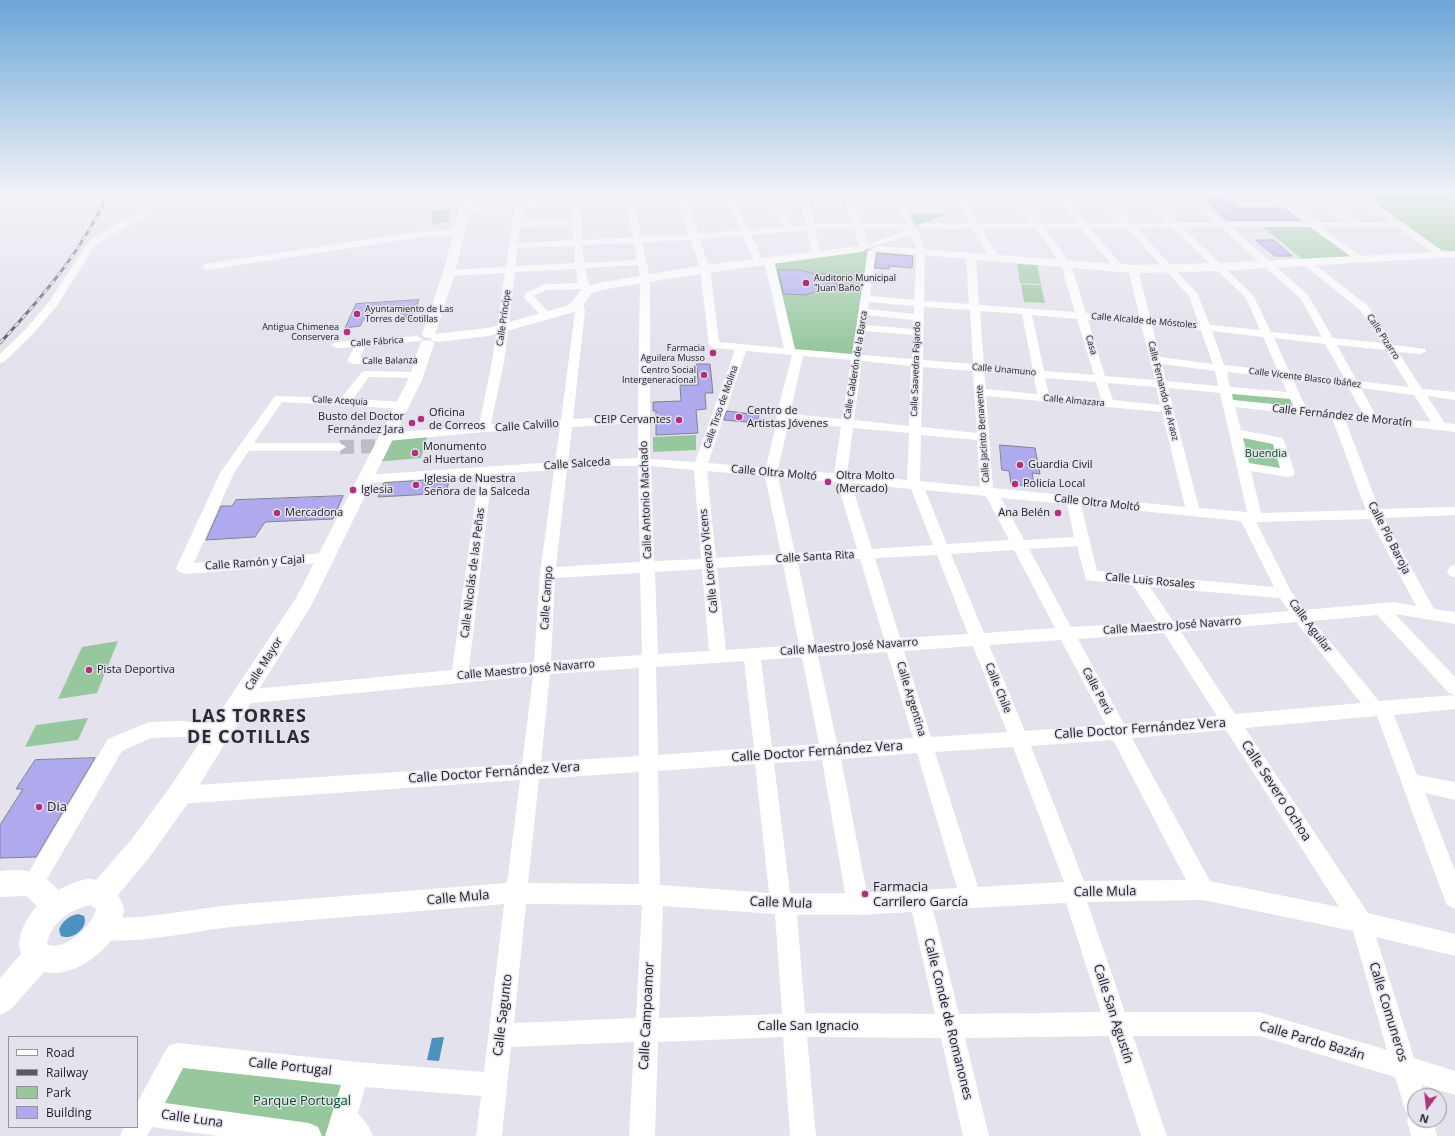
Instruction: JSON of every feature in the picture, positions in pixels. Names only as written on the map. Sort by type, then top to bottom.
[{"type":"main road","name":"Calle Mayor","points":[[102,894],[140,849],[178,795],[243,698],[304,600],[366,479],[416,375],[422,360],[457,245]]},
{"type":"main road","points":[[428,339],[478,334],[570,310],[578,304],[584,288],[705,269],[869,248],[1133,269],[1218,267],[1455,254]]},
{"type":"main road","points":[[0,884],[18,881],[33,884],[47,897],[54,908]]},
{"type":"main road","points":[[93,892],[102,894],[108,900],[110,908],[109,917],[104,929],[88,945],[68,957],[55,960],[44,959],[36,954],[32,946],[34,935],[39,924],[54,908],[70,898],[82,893],[93,892]]},
{"type":"main road","points":[[0,1000],[39,956]]},
{"type":"street","points":[[0,360],[27,334],[53,304],[91,245]]},
{"type":"street","points":[[206,267],[350,245]]},
{"type":"street","points":[[514,246],[535,245]]},
{"type":"street","points":[[548,316],[530,298],[531,293],[545,287],[584,288],[579,245]]},
{"type":"street","name":"Calle Antonio Machado","points":[[638,245],[645,278],[644,462],[648,568],[649,660],[647,763],[651,895]]},
{"type":"street","points":[[697,245],[705,269]]},
{"type":"street","points":[[754,245],[764,261],[794,351],[771,473],[830,751],[858,904]]},
{"type":"street","points":[[814,245],[816,254]]},
{"type":"street","points":[[867,245],[869,248],[875,245]]},
{"type":"street","name":"Calle Saavedra Fajardo","points":[[914,485],[916,362],[921,249],[919,245]]},
{"type":"street","points":[[986,245],[994,258]]},
{"type":"street","name":"Casa","points":[[1052,245],[1066,264],[1083,316],[1108,404]]},
{"type":"street","points":[[1100,245],[1119,268]]},
{"type":"street","name":"Calle Aguilar","points":[[1147,245],[1194,295],[1220,368],[1243,466],[1250,517],[1285,593],[1300,616],[1378,707],[1410,782],[1448,862],[1455,898]]},
{"type":"street","points":[[1195,245],[1250,297],[1301,411]]},
{"type":"street","points":[[1246,245],[1305,297],[1372,419]]},
{"type":"street","points":[[1340,245],[1360,260]]},
{"type":"street","points":[[1428,245],[1442,255]]},
{"type":"street","name":"Calle Príncipe","points":[[484,428],[498,362],[514,246]]},
{"type":"street","name":"Calle Calderón de la Barca","points":[[842,478],[847,424],[866,298],[869,248]]},
{"type":"street","name":"Calle Jacinto Benavente","points":[[970,257],[983,437],[989,492]]},
{"type":"street","points":[[449,273],[642,262]]},
{"type":"street","name":"Calle Pizarro","points":[[1307,262],[1364,308],[1441,427]]},
{"type":"street","name":"Calle Unamuno","points":[[705,269],[714,345],[857,356],[1294,396]]},
{"type":"street","name":"Calle Fernando de Araoz","points":[[1133,269],[1193,513]]},
{"type":"street","name":"Calle Alcalde de Móstoles","points":[[866,298],[1145,321],[1421,351]]},
{"type":"street","name":"Calle Campo","points":[[517,893],[542,668],[548,573],[580,311],[578,304]]},
{"type":"street","points":[[1026,311],[1044,398]]},
{"type":"street","points":[[864,312],[918,317]]},
{"type":"street","points":[[861,328],[918,332]]},
{"type":"street","name":"Calle Fábrica","points":[[336,345],[428,339]]},
{"type":"street","name":"Calle Balanza","points":[[361,344],[353,361],[422,360]]},
{"type":"street","name":"Calle Tirso de Molina","points":[[700,466],[742,347]]},
{"type":"street","name":"Calle Vicente Blasco Ibáñez","points":[[1155,360],[1455,396]]},
{"type":"street","points":[[344,402],[366,374],[416,375]]},
{"type":"street","name":"Calle Almazara","points":[[980,392],[1168,409]]},
{"type":"street","name":"Calle Acequia","points":[[245,447],[279,398],[402,405]]},
{"type":"street","name":"Calle Fernández de Moratín","points":[[1228,403],[1455,428]]},
{"type":"street","name":"Calle Pío Baroja","points":[[1337,416],[1374,513],[1428,613]]},
{"type":"street","points":[[782,417],[983,437]]},
{"type":"street","name":"Calle Calvillo","points":[[386,437],[484,428],[645,419]]},
{"type":"street","points":[[1236,433],[1278,440],[1288,473],[1243,466]]},
{"type":"street","points":[[245,447],[340,447]]},
{"type":"street","name":"Calle Ramón y Cajal","points":[[245,447],[227,473],[184,569],[326,558]]},
{"type":"street","name":"Calle Oltra Moltó","points":[[644,462],[842,478],[1193,513],[1250,517],[1286,518],[1374,513],[1455,511]]},
{"type":"street","name":"Calle Salceda","points":[[366,479],[561,465],[644,462]]},
{"type":"street","name":"Calle Lorenzo Vicens","points":[[700,466],[718,656]]},
{"type":"street","name":"Calle Nicolás de las Peñas","points":[[460,675],[486,470]]},
{"type":"street","name":"Calle Argentina","points":[[842,478],[895,645],[970,897]]},
{"type":"street","name":"Calle Chile","points":[[914,485],[942,549],[1019,738],[1076,892]]},
{"type":"street","name":"Calle Perú","points":[[989,492],[1020,545],[1203,890]]},
{"type":"street","name":"Calle Luis Rosales","points":[[1073,501],[1091,576],[1285,593]]},
{"type":"street","name":"Calle Santa Rita","points":[[548,573],[1083,541]]},
{"type":"street","name":"Calle Severo Ochoa","points":[[1138,580],[1361,922]]},
{"type":"street","points":[[1381,608],[1455,688]]},
{"type":"street","name":"Calle Maestro José Navarro","points":[[243,698],[460,675],[542,668],[1169,627],[1381,608],[1394,608],[1455,618]]},
{"type":"street","points":[[752,654],[783,904],[802,1136]]},
{"type":"street","name":"Calle Doctor Fernández Vera","points":[[178,795],[764,754],[1119,732],[1378,707],[1455,702]]},
{"type":"street","points":[[33,884],[115,746],[148,730],[179,728],[220,732]]},
{"type":"street","points":[[1410,782],[1455,791]]},
{"type":"street","name":"Calle Mula","points":[[104,929],[142,928],[230,916],[517,893],[651,895],[783,904],[858,904],[1076,892],[1203,890],[1361,922],[1455,945]]},
{"type":"street","name":"Calle San Agustín","points":[[1076,892],[1116,1024],[1154,1136]]},
{"type":"street","name":"Calle Sagunto","points":[[489,1136],[517,893]]},
{"type":"street","name":"Calle Campoamor","points":[[642,1136],[651,895]]},
{"type":"street","name":"Calle Conde de Romanones","points":[[920,901],[976,1136]]},
{"type":"street","name":"Calle Comuneros","points":[[1361,922],[1411,1088]]},
{"type":"street","name":"Calle San Ignacio","points":[[500,1034],[794,1025],[949,1026],[1116,1024]]},
{"type":"street","name":"Calle Pardo Bazán","points":[[1116,1024],[1259,1024],[1406,1070],[1455,1083]]},
{"type":"street","name":"Calle Portugal","points":[[138,1127],[177,1055],[357,1074],[495,1085]]},
{"type":"street","points":[[357,1074],[341,1126],[360,1136]]},
{"type":"street","name":"Calle Luna","points":[[146,1113],[309,1136]]},
{"type":"green space","points":[[1285,245],[1340,245],[1360,260],[1307,263]]},
{"type":"green space","points":[[1433,245],[1455,245],[1455,251],[1440,250]]},
{"type":"green space","points":[[872,249],[857,356],[790,351],[769,260]]},
{"type":"green space","points":[[1017,264],[1037,265],[1041,284],[1020,283]]},
{"type":"green space","points":[[1021,284],[1041,285],[1045,303],[1024,302]]},
{"type":"green space","points":[[1225,389],[1294,396],[1301,411],[1229,403]]},
{"type":"green space","name":"Buendia","points":[[1236,433],[1279,441],[1288,473],[1243,466]]},
{"type":"green space","points":[[428,434],[421,458],[375,462],[387,437]]},
{"type":"green space","points":[[696,435],[696,450],[653,452],[653,437]]},
{"type":"green space","name":"Pista Deportiva","points":[[118,641],[97,693],[58,699],[82,647]]},
{"type":"green space","points":[[88,718],[78,740],[25,747],[36,725]]},
{"type":"green space","name":"Parque Portugal","points":[[177,1055],[357,1074],[338,1136],[309,1136],[146,1113]]},
{"type":"water","points":[[78,914],[84,916],[85,921],[82,929],[70,937],[61,936],[59,930],[62,924],[72,916]]},
{"type":"water","points":[[444,1037],[439,1061],[427,1060],[432,1038]]},
{"type":"building","points":[[1262,245],[1280,245],[1292,256],[1275,256]]},
{"type":"building","points":[[877,253],[913,256],[912,268],[889,266],[889,269],[875,268]]},
{"type":"building","name":"Auditorio Municipal \"Juan Baño\"","points":[[778,270],[800,270],[818,275],[824,273],[839,286],[826,285],[820,290],[805,295],[784,294]]},
{"type":"building","name":"Ayuntamiento de Las Torres de Cotillas","points":[[419,300],[410,321],[403,314],[381,308],[368,312],[360,326],[345,328],[356,304]]},
{"type":"building","points":[[697,364],[710,364],[713,393],[705,393],[706,409],[696,410],[698,433],[656,435],[656,411],[653,411],[653,402],[681,401],[680,385],[698,385]]},
{"type":"building","name":"Centro de Artistas Jóvenes","points":[[727,411],[759,415],[757,423],[724,420]]},
{"type":"building","name":"Guardia Civil","points":[[1000,445],[1035,448],[1040,474],[1032,473],[1035,487],[1011,484],[1009,471],[1002,470]]},
{"type":"building","name":"Iglesia de Nuestra Señora de la Salceda","points":[[449,479],[447,491],[433,491],[432,494],[378,497],[384,483]]},
{"type":"building","name":"Mercadona","points":[[343,496],[333,519],[265,522],[255,537],[206,540],[221,506],[232,506],[236,500]]},
{"type":"building","name":"Dia","points":[[95,758],[36,857],[0,858],[0,825],[23,789],[16,789],[35,760]]},
{"type":"tunnel","points":[[340,447],[382,446]]},
{"type":"railway","points":[[0,343],[47,290],[79,245]]},
{"type":"place","name":"Auditorio Municipal \"Juan Baño\"","points":[[806,283]]},
{"type":"place","name":"Ayuntamiento de Las Torres de Cotillas","points":[[357,314]]},
{"type":"place","name":"Antigua Chimenea Conservera","points":[[347,332]]},
{"type":"place","name":"Farmacia Aguilera Musso","points":[[713,353]]},
{"type":"place","name":"Centro Social Intergeneracional","points":[[704,375]]},
{"type":"place","name":"Centro de Artistas Jóvenes","points":[[739,417]]},
{"type":"place","name":"Oficina de Correos","points":[[421,419]]},
{"type":"place","name":"CEIP Cervantes","points":[[679,420]]},
{"type":"place","name":"Busto del Doctor Fernández Jara","points":[[412,423]]},
{"type":"place","name":"Monumento al Huertano","points":[[415,453]]},
{"type":"place","name":"Guardia Civil","points":[[1020,465]]},
{"type":"place","name":"Oltra Molto (Mercado)","points":[[828,482]]},
{"type":"place","name":"Policía Local","points":[[1015,484]]},
{"type":"place","name":"Iglesia de Nuestra Señora de la Salceda","points":[[416,485]]},
{"type":"place","name":"Iglesia","points":[[353,490]]},
{"type":"place","name":"Mercadona","points":[[277,513]]},
{"type":"place","name":"Ana Belén","points":[[1058,513]]},
{"type":"place","name":"Pista Deportiva","points":[[89,670]]},
{"type":"place","name":"Dia","points":[[39,807]]},
{"type":"place","name":"Farmacia Carrilero García","points":[[865,894]]},
{"type":"district","name":"LAS TORRES DE COTILLAS","points":[[249,727]]}]
